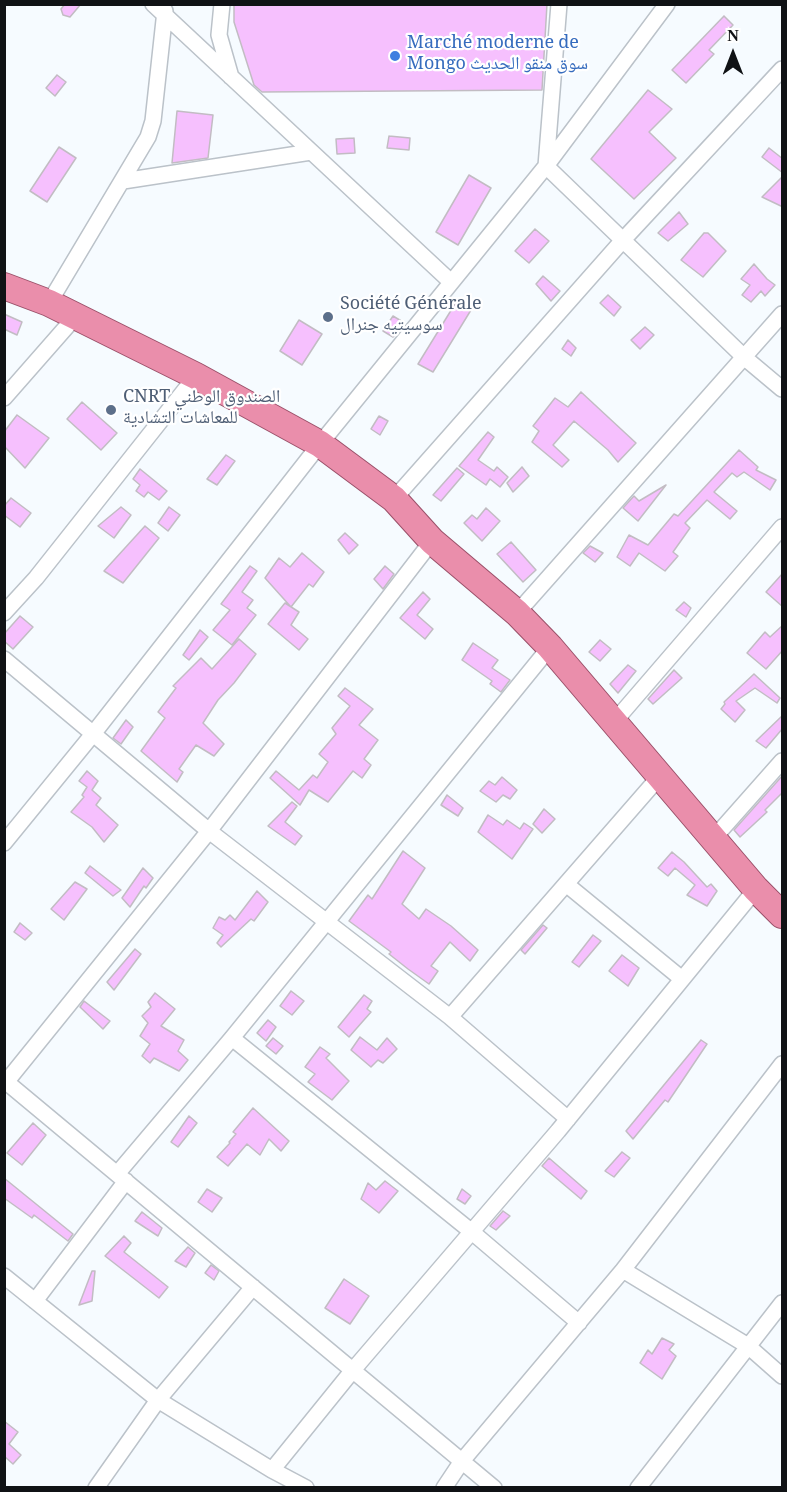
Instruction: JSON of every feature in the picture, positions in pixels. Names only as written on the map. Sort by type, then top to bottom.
[{"type":"highway","points":[[4,286],[49,303],[196,376],[320,444],[394,499],[432,541],[517,613],[550,647],[756,889],[783,915]]},
{"type":"street","points":[[153,4],[165,10],[231,77],[451,282]]},
{"type":"street","points":[[222,4],[219,35],[231,77]]},
{"type":"street","points":[[546,166],[559,4]]},
{"type":"street","points":[[4,843],[93,734],[320,444],[546,166],[667,4]]},
{"type":"street","points":[[49,303],[148,137],[153,122],[165,10]]},
{"type":"street","points":[[394,499],[623,240],[783,69]]},
{"type":"street","points":[[123,181],[311,152]]},
{"type":"street","points":[[546,166],[744,358],[783,389]]},
{"type":"street","points":[[517,613],[783,314]]},
{"type":"street","points":[[4,398],[76,316]]},
{"type":"street","points":[[4,613],[36,578],[196,376]]},
{"type":"street","points":[[614,722],[783,527]]},
{"type":"street","points":[[432,541],[209,831],[6,1080],[494,1488]]},
{"type":"street","points":[[35,1300],[122,1178],[232,1038],[550,647]]},
{"type":"street","points":[[4,659],[209,831],[450,1017],[568,1119]]},
{"type":"street","points":[[713,838],[783,761]]},
{"type":"street","points":[[450,1017],[660,776]]},
{"type":"street","points":[[566,884],[682,979]]},
{"type":"street","points":[[272,1470],[353,1370],[568,1119],[756,889]]},
{"type":"street","points":[[232,1038],[472,1232],[579,1323]]},
{"type":"street","points":[[444,1488],[462,1461],[623,1270],[783,1064]]},
{"type":"street","points":[[623,1270],[748,1346],[783,1376]]},
{"type":"street","points":[[4,1276],[158,1400],[272,1470],[306,1488]]},
{"type":"street","points":[[96,1488],[158,1400],[253,1287]]},
{"type":"street","points":[[638,1488],[783,1303]]},
{"type":"building","points":[[65,4],[81,4],[70,17],[63,15],[61,9]]},
{"type":"building","name":"Marché moderne de Mongo سوق منقو الحديث","points":[[234,4],[547,4],[542,90],[262,92],[254,85],[234,22]]},
{"type":"building","points":[[724,16],[733,25],[709,50],[714,54],[686,83],[672,70]]},
{"type":"building","points":[[57,75],[66,82],[55,96],[46,88]]},
{"type":"building","points":[[648,90],[672,109],[649,132],[676,158],[634,199],[591,159]]},
{"type":"building","points":[[177,111],[213,115],[208,158],[172,163]]},
{"type":"building","points":[[389,136],[410,138],[409,150],[387,148]]},
{"type":"building","points":[[354,138],[355,153],[337,154],[336,139]]},
{"type":"building","points":[[59,147],[76,158],[47,202],[30,191]]},
{"type":"building","points":[[769,148],[783,159],[783,173],[762,157]]},
{"type":"building","points":[[469,175],[491,188],[458,245],[436,232]]},
{"type":"building","points":[[783,176],[783,207],[762,197]]},
{"type":"building","points":[[679,212],[688,224],[668,241],[658,233]]},
{"type":"building","points":[[535,229],[549,241],[529,263],[515,251]]},
{"type":"building","points":[[704,233],[708,233],[726,251],[703,277],[681,260]]},
{"type":"building","points":[[754,264],[775,285],[765,296],[761,291],[751,302],[742,295],[750,285],[741,279]]},
{"type":"building","points":[[543,276],[560,291],[551,301],[536,284]]},
{"type":"building","points":[[608,295],[621,307],[614,316],[600,303]]},
{"type":"building","points":[[458,299],[471,310],[433,372],[418,364]]},
{"type":"building","points":[[4,314],[22,322],[17,335],[4,329]]},
{"type":"building","points":[[393,316],[403,322],[393,337],[383,331]]},
{"type":"building","points":[[299,320],[322,334],[302,365],[280,351]]},
{"type":"building","points":[[645,327],[654,335],[640,349],[631,340]]},
{"type":"building","points":[[568,340],[576,348],[571,356],[562,349]]},
{"type":"building","points":[[581,392],[636,443],[618,462],[608,450],[574,421],[553,445],[569,460],[562,467],[532,442],[539,431],[533,426],[555,398],[568,407]]},
{"type":"building","points":[[82,402],[117,433],[101,450],[67,419]]},
{"type":"building","points":[[17,415],[49,438],[25,468],[4,446],[4,432]]},
{"type":"building","points":[[379,416],[388,421],[380,435],[371,429]]},
{"type":"building","points":[[488,432],[494,437],[478,460],[494,471],[497,467],[508,477],[500,487],[490,479],[486,485],[459,466]]},
{"type":"building","points":[[739,450],[758,467],[756,470],[776,480],[770,490],[744,472],[737,477],[732,473],[714,492],[737,511],[730,519],[707,500],[685,523],[690,528],[673,552],[678,556],[665,571],[639,553],[630,566],[617,557],[629,535],[648,545],[674,514],[678,516]]},
{"type":"building","points":[[226,455],[235,461],[217,485],[207,479]]},
{"type":"building","points":[[522,467],[529,476],[513,492],[507,483]]},
{"type":"building","points":[[457,468],[464,474],[441,501],[433,495]]},
{"type":"building","points":[[140,469],[167,491],[159,500],[148,492],[144,497],[136,491],[140,485],[133,479]]},
{"type":"building","points":[[666,485],[638,521],[623,508],[634,496],[639,501]]},
{"type":"building","points":[[11,498],[31,513],[20,527],[4,515],[4,506]]},
{"type":"building","points":[[121,507],[131,515],[114,538],[98,526]]},
{"type":"building","points":[[169,507],[180,515],[168,531],[158,523]]},
{"type":"building","points":[[486,508],[500,521],[482,541],[464,523],[472,515],[477,519]]},
{"type":"building","points":[[145,526],[159,538],[123,583],[104,571]]},
{"type":"building","points":[[345,533],[358,545],[349,554],[338,540]]},
{"type":"building","points":[[511,542],[536,570],[523,582],[497,554]]},
{"type":"building","points":[[590,546],[603,553],[595,562],[583,553]]},
{"type":"building","points":[[302,553],[324,572],[313,587],[309,584],[291,607],[265,578],[279,558],[290,567]]},
{"type":"building","points":[[250,566],[257,571],[242,592],[253,600],[247,608],[256,615],[232,645],[213,630],[230,610],[221,604]]},
{"type":"building","points":[[385,566],[394,574],[383,589],[374,579]]},
{"type":"building","points":[[783,573],[783,607],[766,592]]},
{"type":"building","points":[[423,592],[430,599],[417,615],[433,629],[425,639],[400,618]]},
{"type":"building","points":[[684,602],[691,608],[686,617],[676,610]]},
{"type":"building","points":[[285,603],[299,612],[291,625],[308,639],[299,650],[268,624]]},
{"type":"building","points":[[20,616],[33,627],[13,649],[4,641],[4,634]]},
{"type":"building","points":[[783,625],[783,650],[766,669],[747,653],[765,632],[770,637]]},
{"type":"building","points":[[200,630],[208,637],[189,660],[183,655]]},
{"type":"building","points":[[239,639],[256,654],[218,700],[203,723],[224,744],[214,756],[196,745],[179,769],[183,772],[177,782],[141,751],[165,718],[158,712],[176,688],[173,686],[201,658],[212,669]]},
{"type":"building","points":[[600,640],[611,649],[600,661],[589,652]]},
{"type":"building","points":[[473,643],[498,660],[492,668],[510,680],[501,692],[490,684],[492,681],[462,660]]},
{"type":"building","points":[[628,665],[636,671],[618,693],[610,684]]},
{"type":"building","points":[[674,670],[682,678],[653,704],[648,699]]},
{"type":"building","points":[[754,674],[780,698],[777,703],[755,688],[736,701],[745,710],[735,722],[721,709],[724,702]]},
{"type":"building","points":[[345,688],[373,709],[359,725],[378,740],[364,759],[371,765],[362,778],[353,771],[328,802],[309,790],[300,805],[270,778],[276,771],[299,790],[313,775],[317,778],[328,762],[319,754],[336,734],[332,728],[350,706],[338,696]]},
{"type":"building","points":[[783,715],[783,728],[766,748],[756,741]]},
{"type":"building","points":[[126,720],[133,727],[121,744],[113,738]]},
{"type":"building","points":[[87,771],[98,781],[92,790],[101,798],[96,805],[118,825],[104,842],[92,827],[71,812],[84,797],[82,795],[87,787],[79,781]]},
{"type":"building","points":[[783,775],[782,793],[765,810],[767,812],[740,837],[734,830]]},
{"type":"building","points":[[502,777],[517,790],[510,799],[503,795],[496,802],[480,791],[489,781],[495,785]]},
{"type":"building","points":[[447,795],[463,808],[458,816],[441,805]]},
{"type":"building","points":[[292,802],[297,806],[285,822],[302,836],[295,845],[268,826]]},
{"type":"building","points":[[544,809],[555,819],[542,833],[533,824]]},
{"type":"building","points":[[488,815],[503,825],[507,820],[520,829],[524,823],[533,829],[512,859],[478,832]]},
{"type":"building","points":[[403,851],[425,868],[402,904],[419,919],[426,909],[451,926],[478,950],[470,961],[450,942],[431,966],[438,971],[429,984],[349,921],[368,895],[372,899]]},
{"type":"building","points":[[672,852],[707,887],[711,884],[717,891],[707,906],[687,895],[695,885],[675,868],[668,876],[658,868]]},
{"type":"building","points":[[90,866],[121,890],[113,896],[85,873]]},
{"type":"building","points":[[143,868],[153,878],[146,888],[144,886],[130,907],[122,898]]},
{"type":"building","points":[[75,882],[87,889],[64,920],[51,909]]},
{"type":"building","points":[[257,891],[268,902],[254,921],[251,919],[221,947],[217,943],[223,935],[213,928],[219,917],[225,920],[230,915],[235,920]]},
{"type":"building","points":[[20,923],[32,933],[25,940],[14,932]]},
{"type":"building","points":[[543,925],[547,928],[525,954],[521,950]]},
{"type":"building","points":[[593,935],[601,941],[579,967],[572,962]]},
{"type":"building","points":[[135,949],[141,954],[114,990],[107,982]]},
{"type":"building","points":[[622,955],[639,968],[628,986],[609,971]]},
{"type":"building","points":[[291,991],[304,1001],[292,1015],[280,1006]]},
{"type":"building","points":[[155,993],[175,1009],[161,1026],[184,1040],[178,1051],[188,1060],[179,1071],[154,1058],[150,1063],[142,1056],[150,1044],[140,1036],[148,1023],[142,1016],[151,1007],[148,1002]]},
{"type":"building","points":[[364,995],[372,1001],[367,1009],[371,1012],[349,1037],[338,1027]]},
{"type":"building","points":[[84,1001],[110,1021],[103,1029],[80,1007]]},
{"type":"building","points":[[268,1020],[276,1027],[266,1041],[257,1033]]},
{"type":"building","points":[[360,1037],[377,1050],[387,1038],[397,1049],[383,1063],[378,1060],[371,1067],[351,1050]]},
{"type":"building","points":[[273,1038],[283,1046],[276,1054],[266,1046]]},
{"type":"building","points":[[701,1040],[707,1044],[668,1102],[665,1100],[633,1139],[626,1131]]},
{"type":"building","points":[[320,1047],[330,1054],[326,1058],[349,1081],[332,1100],[308,1082],[315,1074],[305,1067]]},
{"type":"building","points":[[253,1108],[289,1141],[281,1151],[269,1139],[260,1155],[247,1144],[228,1166],[217,1157],[230,1143],[236,1134],[233,1132]]},
{"type":"building","points":[[189,1116],[197,1123],[178,1147],[171,1142]]},
{"type":"building","points":[[33,1123],[46,1135],[22,1165],[7,1153]]},
{"type":"building","points":[[622,1152],[630,1158],[614,1177],[605,1171]]},
{"type":"building","points":[[549,1158],[587,1191],[581,1199],[542,1166]]},
{"type":"building","points":[[4,1178],[73,1234],[68,1241],[34,1215],[32,1218],[4,1198]]},
{"type":"building","points":[[385,1181],[398,1191],[379,1213],[361,1199],[368,1183],[376,1190]]},
{"type":"building","points":[[207,1189],[222,1198],[212,1212],[198,1202]]},
{"type":"building","points":[[462,1189],[471,1196],[465,1204],[457,1199]]},
{"type":"building","points":[[503,1211],[510,1216],[496,1230],[490,1226]]},
{"type":"building","points":[[142,1212],[162,1228],[158,1236],[135,1221]]},
{"type":"building","points":[[124,1236],[131,1243],[124,1252],[168,1287],[159,1298],[105,1256]]},
{"type":"building","points":[[188,1247],[195,1253],[186,1267],[175,1261]]},
{"type":"building","points":[[211,1265],[219,1271],[214,1280],[205,1273]]},
{"type":"building","points":[[92,1271],[95,1271],[92,1301],[79,1305]]},
{"type":"building","points":[[344,1279],[369,1296],[350,1324],[325,1308]]},
{"type":"building","points":[[662,1338],[674,1344],[669,1350],[676,1356],[662,1379],[640,1363],[648,1350],[652,1354]]},
{"type":"building","points":[[4,1421],[18,1432],[9,1444],[21,1455],[13,1464],[4,1456]]},
{"type":"place","name":"Marché moderne de Mongo سوق منقو الحديث","points":[[395,56]]},
{"type":"place","name":"Société Générale سوسيتيه جنرال","points":[[328,317]]},
{"type":"place","name":"CNRT الصندوق الوطني للمعاشات التشادية","points":[[111,410]]}]
